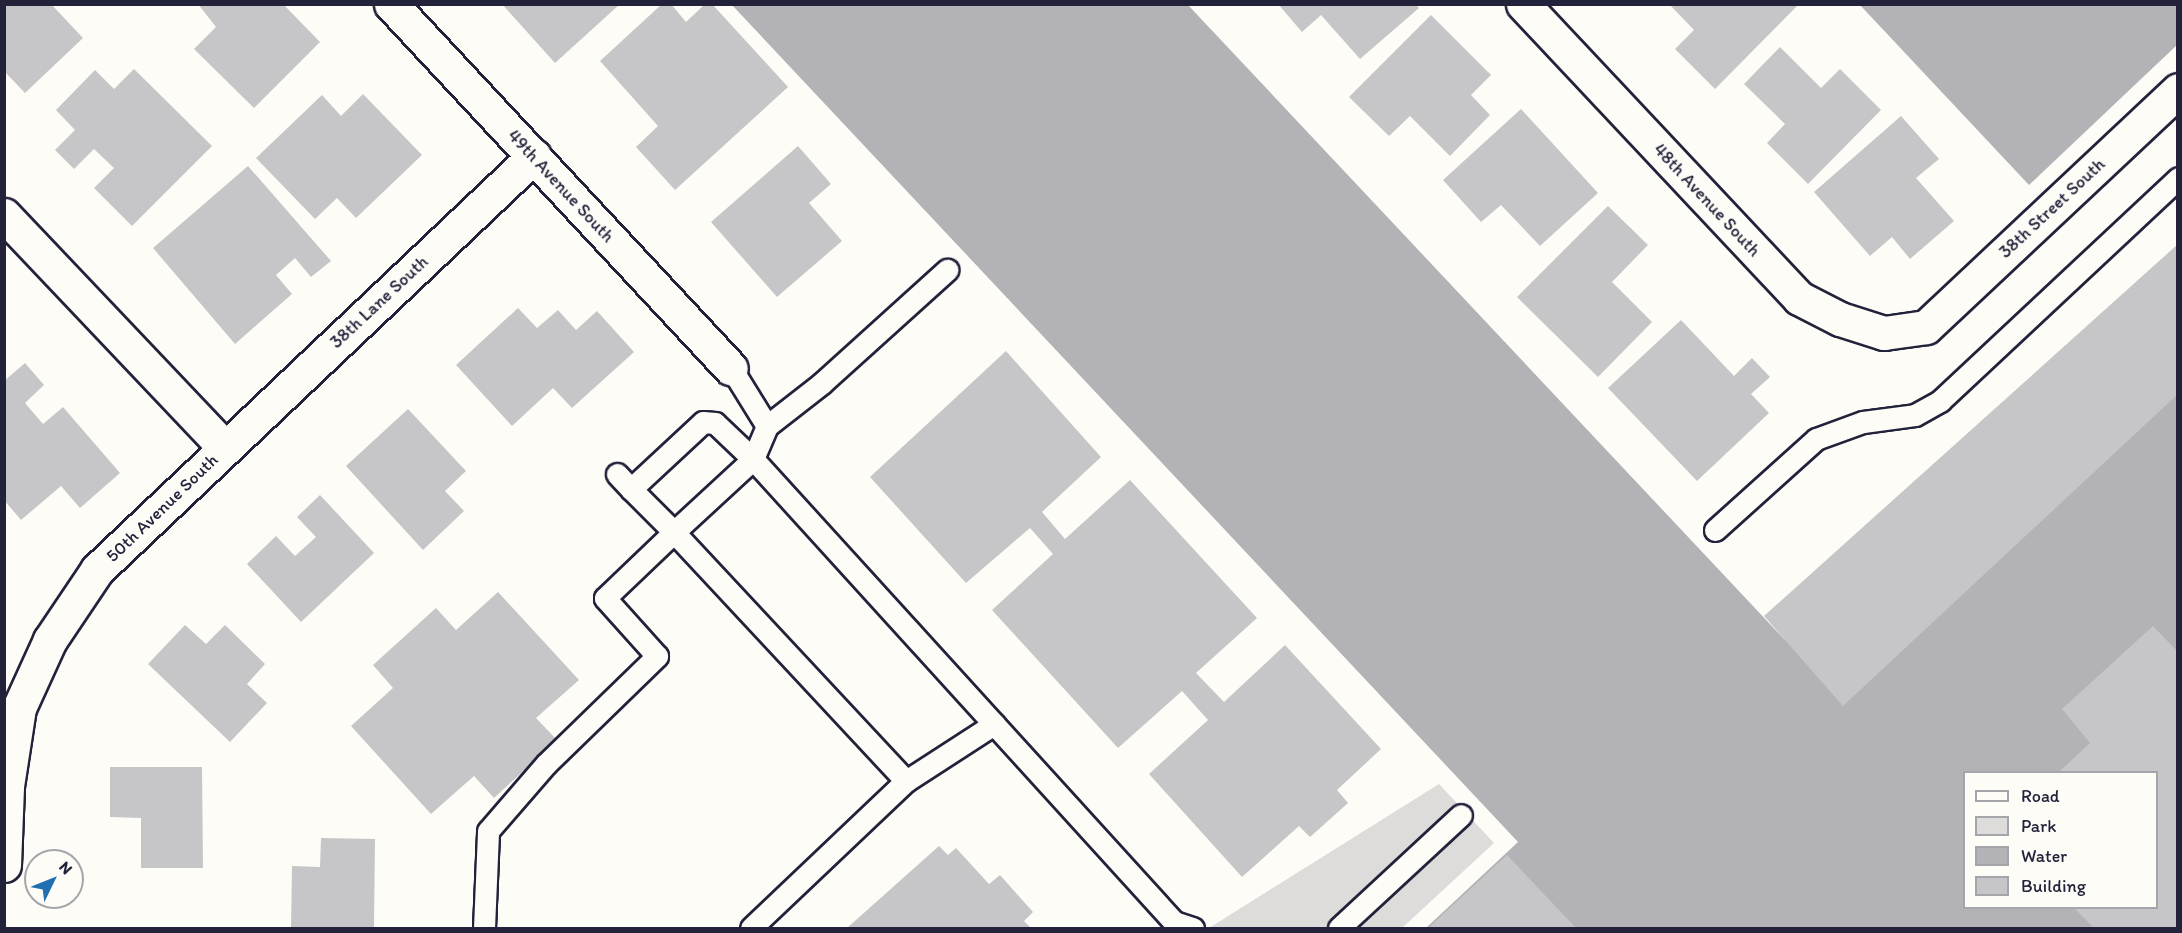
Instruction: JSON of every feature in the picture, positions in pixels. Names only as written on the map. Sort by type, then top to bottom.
[{"type":"street","name":"49th Avenue South","points":[[391,4],[731,368]]},
{"type":"street","name":"48th Avenue South","points":[[1523,4],[1799,298],[1840,319],[1884,333],[1926,327]]},
{"type":"street","name":"38th Street South","points":[[1926,327],[2178,90]]},
{"type":"street","name":"38th Lane South","points":[[225,448],[534,156]]},
{"type":"street","name":"50th Avenue South","points":[[4,215],[225,448],[98,570],[50,640],[19,708],[7,786],[4,865]]},
{"type":"lane","points":[[1715,530],[1816,440],[1863,422],[1915,415],[1940,401],[2178,178]]},
{"type":"lane","points":[[484,928],[488,831],[546,764],[657,656],[605,598],[753,459],[767,426],[822,383],[947,270]]},
{"type":"lane","points":[[731,368],[767,426]]},
{"type":"lane","points":[[906,781],[674,532],[624,482],[704,422],[715,423],[753,459],[1174,922],[1193,928]]},
{"type":"lane","points":[[751,928],[906,781],[994,724]]},
{"type":"lane","points":[[1339,928],[1461,814]]},
{"type":"green space","points":[[1439,784],[1494,843],[1402,928],[1209,928]]},
{"type":"water","points":[[732,5],[1188,5],[1784,639],[2177,261],[2177,928],[1426,928],[1518,842]]},
{"type":"water","points":[[1860,5],[2177,5],[2177,45],[2029,185]]},
{"type":"building","points":[[4,4],[51,4],[83,38],[25,93],[4,71]]},
{"type":"building","points":[[198,4],[283,4],[320,42],[254,108],[194,49],[216,27]]},
{"type":"building","points":[[502,4],[620,4],[555,63]]},
{"type":"building","points":[[662,4],[671,4],[686,22],[705,4],[712,4],[788,87],[675,190],[636,147],[658,126],[600,61]]},
{"type":"building","points":[[1278,4],[1415,4],[1419,8],[1360,59],[1321,15],[1302,32]]},
{"type":"building","points":[[1669,4],[1799,4],[1715,89],[1675,49],[1694,30]]},
{"type":"building","points":[[1431,15],[1491,75],[1471,95],[1490,115],[1450,156],[1410,116],[1389,136],[1349,97]]},
{"type":"building","points":[[1780,47],[1821,88],[1840,69],[1881,110],[1808,184],[1767,143],[1785,124],[1744,84]]},
{"type":"building","points":[[134,69],[212,146],[132,226],[94,188],[114,168],[94,149],[74,169],[55,150],[75,130],[56,110],[95,70],[114,89]]},
{"type":"building","points":[[363,94],[422,155],[356,218],[337,198],[315,219],[256,158],[322,95],[341,116]]},
{"type":"building","points":[[1521,109],[1598,193],[1540,246],[1501,205],[1481,222],[1443,180]]},
{"type":"building","points":[[1901,116],[1939,159],[1916,178],[1954,221],[1910,259],[1892,237],[1870,256],[1814,192]]},
{"type":"building","points":[[798,146],[831,184],[809,203],[842,241],[777,297],[711,222]]},
{"type":"building","points":[[248,166],[331,261],[311,277],[295,258],[276,275],[292,294],[235,344],[153,248]]},
{"type":"building","points":[[1608,206],[1648,245],[1612,282],[1652,322],[1598,377],[1517,297]]},
{"type":"building","points":[[2178,244],[2178,394],[1843,706],[1764,616]]},
{"type":"building","points":[[518,308],[537,328],[558,310],[576,330],[597,311],[634,352],[572,408],[553,388],[512,426],[456,365]]},
{"type":"building","points":[[1681,320],[1734,376],[1752,358],[1770,377],[1751,394],[1769,413],[1697,481],[1608,388]]},
{"type":"building","points":[[1006,351],[1101,457],[1042,512],[1065,539],[1130,480],[1257,618],[1196,673],[1224,702],[1285,645],[1381,749],[1337,790],[1348,803],[1310,837],[1299,826],[1242,877],[1149,774],[1208,720],[1182,691],[1118,748],[992,610],[1053,554],[1030,528],[966,583],[870,477]]},
{"type":"building","points":[[25,363],[44,385],[25,403],[43,424],[63,407],[120,473],[80,508],[61,486],[21,520],[4,500],[4,381]]},
{"type":"building","points":[[408,409],[466,471],[445,491],[464,511],[423,550],[346,466]]},
{"type":"building","points":[[320,495],[374,553],[301,622],[247,564],[276,536],[295,556],[316,537],[297,517]]},
{"type":"building","points":[[498,592],[579,680],[536,718],[557,740],[494,798],[474,776],[431,814],[351,726],[393,688],[373,665],[436,608],[456,630]]},
{"type":"building","points":[[185,625],[206,644],[225,625],[265,664],[247,684],[267,703],[230,742],[148,664]]},
{"type":"building","points":[[2153,626],[2178,652],[2178,928],[2094,928],[2075,909],[2158,909],[2158,771],[2060,771],[2090,743],[2062,709]]},
{"type":"building","points":[[110,767],[202,767],[203,868],[141,868],[141,818],[110,817]]},
{"type":"building","points":[[321,838],[375,839],[374,928],[291,928],[292,866],[320,867]]},
{"type":"building","points":[[939,846],[948,855],[956,848],[989,884],[1000,875],[1033,912],[1024,921],[1031,928],[847,928]]},
{"type":"building","points":[[1507,855],[1576,928],[1428,928]]}]
